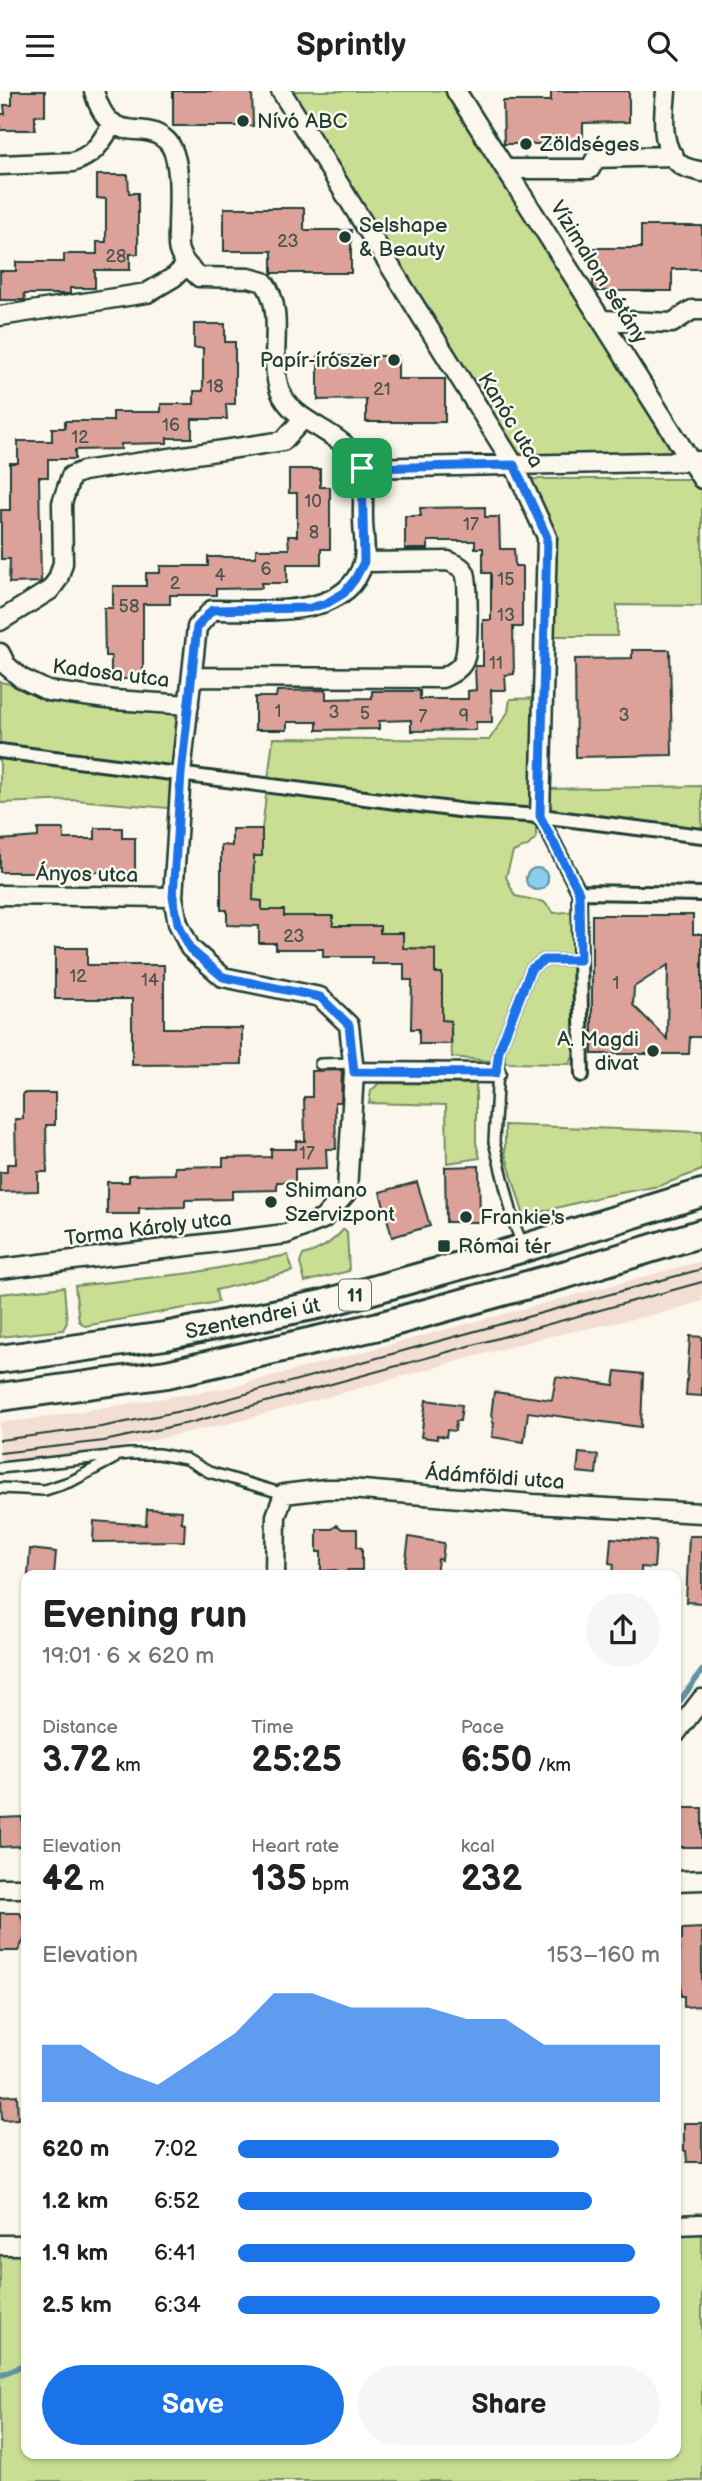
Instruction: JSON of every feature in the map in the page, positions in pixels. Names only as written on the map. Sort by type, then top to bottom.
[{"type":"main road","name":"Szentendrei út","points":[[0,1359],[165,1336],[322,1304],[524,1248],[702,1193]]},
{"type":"main road","name":"Szentendrei út","points":[[0,1397],[166,1374],[379,1326],[702,1233]]},
{"type":"street","points":[[94,91],[103,114],[120,129],[155,133],[168,142],[177,161],[178,251],[187,265],[199,277],[249,278],[264,282],[275,302],[276,375],[281,393],[304,418],[348,448],[362,468],[364,562],[440,561],[458,565],[466,574],[465,658],[454,673],[442,678],[193,677]]},
{"type":"street","name":"Kanóc utca","points":[[281,91],[514,465],[547,537],[540,816],[579,892]]},
{"type":"street","name":"Vízimalom sétány","points":[[456,91],[602,320],[696,461],[702,479]]},
{"type":"street","points":[[666,91],[664,112],[667,148],[681,165],[702,172]]},
{"type":"street","points":[[0,165],[73,162],[84,158],[95,150],[113,123]]},
{"type":"street","points":[[506,169],[590,169],[596,158],[674,156]]},
{"type":"street","points":[[0,316],[147,293],[174,277],[187,265]]},
{"type":"street","points":[[602,320],[672,323],[692,310],[702,310]]},
{"type":"street","points":[[0,621],[50,590],[58,579],[63,563],[62,503],[71,476],[83,471],[283,441],[304,418]]},
{"type":"street","points":[[362,468],[696,461]]},
{"type":"street","name":"Torma Károly utca","points":[[0,1269],[286,1234],[323,1219],[347,1192],[353,1067],[349,1025],[320,997],[223,977],[190,949],[178,923],[173,897],[181,774],[197,627],[212,610],[310,608],[327,603],[344,593],[364,562]]},
{"type":"street","name":"Kadosa utca","points":[[0,653],[6,664],[22,678],[47,691],[114,700],[188,705]]},
{"type":"street","points":[[0,751],[466,811],[540,816],[702,836]]},
{"type":"street","points":[[582,1075],[579,892],[702,894]]},
{"type":"street","name":"Ányos utca","points":[[0,895],[173,897]]},
{"type":"street","points":[[353,1067],[496,1073]]},
{"type":"street","name":"Ádámföldi utca","points":[[285,1494],[350,1489],[533,1504],[702,1513]]},
{"type":"street","points":[[275,1570],[276,1516],[285,1494]]},
{"type":"street","points":[[681,1726],[702,1699]]},
{"type":"street","points":[[681,1881],[702,1880]]},
{"type":"street","points":[[0,1888],[21,1888]]},
{"type":"street","points":[[681,2225],[702,2224]]},
{"type":"street","points":[[0,2245],[21,2245]]},
{"type":"lane","points":[[524,1248],[515,1226],[494,1142],[499,1050],[531,969],[544,960],[580,960]]},
{"type":"lane","points":[[320,1063],[353,1067]]},
{"type":"lane","points":[[0,1468],[158,1454],[186,1458],[209,1472],[285,1494]]},
{"type":"lane","points":[[0,1488],[45,1490],[72,1481],[119,1456]]},
{"type":"shaded area","points":[[702,1261],[702,1301],[662,1313],[546,1337],[239,1421],[107,1450],[0,1461],[0,1422],[232,1387]]},
{"type":"green space","points":[[281,91],[455,91],[691,461],[514,465]]},
{"type":"green space","points":[[528,479],[696,479],[702,489],[702,606],[617,605],[617,636],[551,636],[554,535]]},
{"type":"green space","points":[[0,682],[47,691],[189,705],[179,809],[76,800],[0,803]]},
{"type":"green space","points":[[544,698],[540,816],[536,838],[528,846],[513,852],[506,877],[515,896],[544,902],[554,913],[579,911],[581,1035],[570,1064],[509,1063],[452,1057],[451,1021],[442,1020],[442,973],[435,973],[435,949],[403,948],[403,933],[380,933],[379,926],[333,926],[332,916],[284,916],[284,910],[262,910],[262,901],[253,900],[254,856],[262,856],[262,829],[273,738],[489,740],[508,712],[510,699]]},
{"type":"green space","points":[[702,786],[702,833],[551,814],[550,789]]},
{"type":"green space","points":[[379,1083],[476,1084],[476,1143],[480,1158],[447,1163],[446,1105],[369,1103],[371,1091]]},
{"type":"green space","points":[[505,1125],[702,1132],[702,1170],[659,1186],[604,1196],[524,1216],[505,1153]]},
{"type":"green space","points":[[344,1229],[347,1232],[349,1271],[305,1282],[300,1263],[303,1255],[325,1245]]},
{"type":"green space","points":[[288,1255],[293,1271],[216,1290],[218,1302],[85,1326],[79,1321],[75,1286],[192,1273]]},
{"type":"green space","points":[[64,1287],[67,1322],[63,1330],[0,1337],[0,1294]]},
{"type":"green space","points":[[702,2224],[702,2481],[0,2481],[0,2246],[21,2245],[21,2459],[681,2459],[681,2225]]},
{"type":"water","points":[[537,868],[545,871],[548,879],[545,887],[537,890],[529,887],[526,879],[529,871]]},
{"type":"building","points":[[12,91],[45,91],[45,116],[35,115],[35,130],[0,130],[0,114],[5,114],[4,105],[12,105]]},
{"type":"building","points":[[173,91],[252,91],[253,126],[173,126]]},
{"type":"building","points":[[551,91],[629,91],[629,122],[583,123],[583,144],[504,144],[503,101],[551,101]]},
{"type":"building","points":[[97,175],[128,175],[129,193],[138,193],[138,254],[130,254],[130,270],[95,270],[95,288],[70,288],[70,294],[24,294],[25,300],[0,300],[0,271],[16,271],[16,262],[64,262],[64,254],[97,254],[97,242],[106,242],[106,199],[97,198]]},
{"type":"building","points":[[224,208],[304,208],[304,230],[351,230],[351,273],[272,273],[272,251],[224,251]]},
{"type":"building","points":[[641,226],[702,226],[702,269],[672,269],[672,291],[596,291],[593,286],[593,248],[641,248]]},
{"type":"building","points":[[194,324],[225,324],[225,342],[235,342],[235,404],[226,404],[227,419],[192,419],[192,438],[167,438],[167,443],[121,444],[121,449],[75,450],[75,459],[48,459],[48,477],[39,477],[41,582],[9,583],[10,559],[1,559],[1,510],[10,510],[10,463],[18,463],[18,441],[52,441],[52,428],[65,428],[65,421],[113,421],[113,412],[161,412],[161,404],[194,404],[194,391],[203,391],[203,348],[194,348]]},
{"type":"building","points":[[318,356],[398,356],[398,379],[445,379],[445,422],[366,422],[366,399],[318,400]]},
{"type":"building","points":[[289,469],[320,469],[320,487],[330,487],[330,549],[321,549],[321,564],[287,564],[287,583],[261,583],[262,588],[216,589],[216,595],[170,595],[170,604],[143,604],[143,679],[111,679],[111,656],[105,656],[104,608],[113,608],[113,586],[146,586],[146,573],[160,573],[160,566],[208,566],[208,557],[256,557],[256,549],[289,549],[288,536],[297,536],[297,493],[289,493]]},
{"type":"building","points":[[485,507],[485,517],[499,517],[500,549],[514,549],[515,566],[522,566],[522,627],[513,627],[514,674],[505,675],[506,690],[491,690],[492,722],[476,722],[476,730],[411,731],[411,720],[379,721],[379,729],[317,730],[317,722],[287,722],[287,730],[255,730],[255,697],[276,697],[277,691],[326,690],[326,699],[372,698],[372,691],[420,691],[420,699],[468,699],[468,691],[476,690],[475,666],[483,666],[483,620],[491,620],[491,573],[483,573],[483,548],[475,548],[475,541],[428,541],[428,549],[405,549],[405,516],[421,516],[420,508]]},
{"type":"building","points":[[632,650],[670,650],[672,755],[576,757],[575,659],[632,658]]},
{"type":"building","points":[[95,828],[122,828],[122,838],[135,838],[135,872],[0,872],[0,840],[38,837],[38,829],[63,829],[64,839],[95,839]]},
{"type":"building","points":[[232,829],[262,829],[262,856],[254,856],[253,900],[262,901],[262,910],[284,910],[284,916],[333,916],[333,926],[380,926],[380,933],[403,933],[403,948],[435,949],[435,973],[442,973],[442,1020],[451,1021],[451,1044],[419,1044],[419,1029],[411,1029],[412,980],[404,980],[404,964],[372,964],[372,957],[323,957],[323,949],[276,949],[276,943],[259,943],[259,926],[227,925],[227,910],[221,910],[221,845],[232,846]]},
{"type":"building","points":[[592,915],[693,915],[693,934],[702,934],[702,1037],[690,1037],[689,1054],[592,1054]],"holes":[[[668,965],[667,1039],[633,1005],[634,987]]]},
{"type":"building","points":[[55,948],[87,948],[87,965],[164,965],[164,1028],[242,1028],[242,1064],[132,1065],[132,999],[55,999]]},
{"type":"building","points":[[342,1070],[341,1102],[335,1102],[336,1149],[326,1149],[327,1168],[295,1169],[295,1182],[277,1182],[277,1190],[232,1191],[232,1199],[185,1200],[185,1207],[139,1208],[139,1214],[107,1214],[107,1182],[129,1182],[129,1175],[175,1174],[175,1167],[223,1166],[223,1158],[271,1157],[271,1149],[296,1149],[296,1141],[305,1141],[304,1097],[312,1097],[312,1071]]},
{"type":"building","points":[[23,1093],[55,1093],[55,1125],[46,1125],[47,1172],[38,1172],[38,1191],[0,1192],[0,1172],[7,1172],[7,1164],[16,1164],[15,1119],[23,1119]]},
{"type":"building","points":[[479,1166],[480,1222],[446,1222],[445,1167]]},
{"type":"building","points":[[417,1182],[430,1226],[392,1237],[380,1192]]},
{"type":"building","points":[[690,1336],[702,1337],[702,1396],[686,1395]]},
{"type":"building","points":[[616,1371],[643,1374],[641,1427],[528,1412],[524,1442],[492,1437],[494,1392],[552,1400],[556,1377],[614,1385]]},
{"type":"building","points":[[426,1400],[462,1405],[460,1421],[456,1421],[455,1431],[447,1430],[446,1437],[437,1435],[437,1439],[421,1437]]},
{"type":"building","points":[[579,1453],[598,1455],[596,1474],[577,1472]]},
{"type":"building","points":[[147,1509],[182,1511],[181,1522],[185,1523],[184,1541],[93,1542],[94,1521],[146,1525]]},
{"type":"building","points":[[337,1525],[342,1529],[357,1529],[357,1547],[362,1548],[362,1570],[321,1570],[321,1552],[317,1552],[317,1529],[332,1529]]},
{"type":"building","points":[[689,1536],[702,1536],[702,1603],[686,1602]]},
{"type":"building","points":[[409,1537],[444,1543],[442,1560],[438,1559],[437,1570],[405,1570]]},
{"type":"building","points":[[611,1538],[656,1541],[654,1568],[613,1570],[614,1564],[609,1563]]},
{"type":"building","points":[[30,1549],[56,1552],[54,1570],[28,1570]]},
{"type":"building","points":[[681,1808],[702,1808],[702,1847],[681,1847]]},
{"type":"building","points":[[21,1817],[21,1846],[0,1847],[0,1818]]},
{"type":"building","points":[[0,1913],[20,1913],[21,1945],[18,1951],[0,1951]]},
{"type":"building","points":[[702,1928],[702,2006],[684,2007],[684,1996],[681,1996],[682,1929]]},
{"type":"building","points":[[17,2095],[18,2119],[2,2120],[1,2096]]},
{"type":"building","points":[[684,2123],[702,2123],[702,2162],[687,2162],[684,2151]]},
{"type":"waterway","points":[[681,1699],[702,1671]]},
{"type":"waterway","points":[[0,2375],[21,2366]]},
{"type":"tram line","points":[[0,1440],[101,1427],[191,1409],[702,1269]]},
{"type":"tram line","points":[[0,1453],[104,1441],[193,1422],[702,1282]]},
{"type":"place","name":"Nívó ABC","points":[[243,121]]},
{"type":"place","name":"Zöldséges","points":[[526,144]]},
{"type":"place","name":"Selshape & Beauty","points":[[345,237]]},
{"type":"place","name":"Papír-írószer","points":[[394,360]]},
{"type":"place","name":"A. Magdi divat","points":[[653,1051]]},
{"type":"place","name":"Shimano Szervizpont","points":[[271,1202]]},
{"type":"place","name":"Frankie's","points":[[466,1217]]},
{"type":"place","name":"Római tér","points":[[444,1246]]},
{"type":"route","points":[[514,465],[547,537],[540,816],[579,892],[580,960],[544,960],[538,962],[528,973],[499,1050],[496,1073],[354,1072],[349,1025],[320,997],[223,977],[190,949],[178,923],[173,897],[181,774],[197,627],[212,610],[310,608],[327,603],[344,593],[364,562],[362,468],[514,465]]}]
